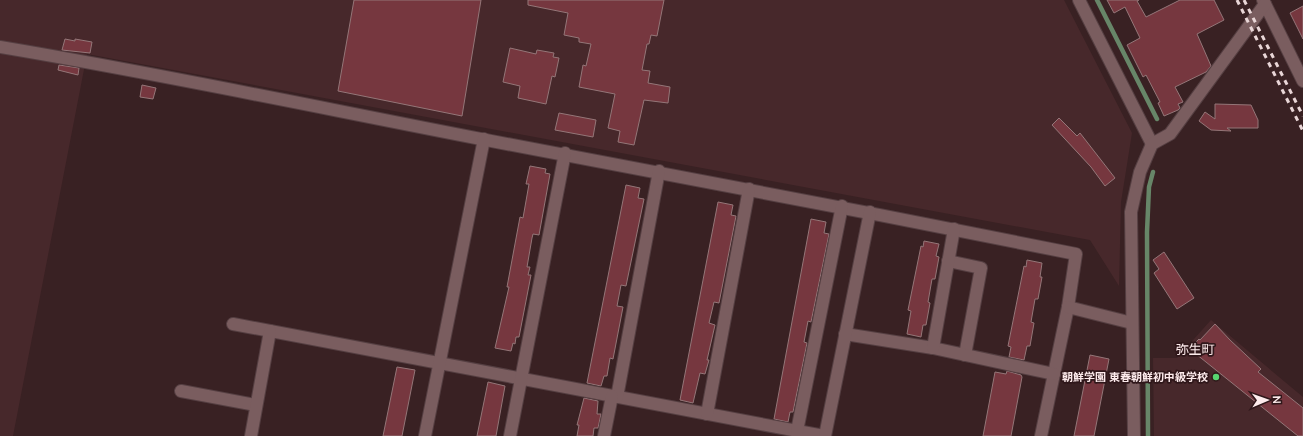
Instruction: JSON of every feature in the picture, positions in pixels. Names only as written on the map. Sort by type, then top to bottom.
[{"type":"street","points":[[1079,0],[1152,144]]},
{"type":"street","points":[[1134,436],[1131,212],[1140,172],[1152,144],[1170,134],[1264,2],[1303,81]]},
{"type":"street","points":[[0,47],[94,63],[484,139],[842,206],[1076,254],[1068,307],[1041,436]]},
{"type":"street","points":[[425,436],[438,363],[484,139]]},
{"type":"street","points":[[510,436],[565,153]]},
{"type":"street","points":[[604,436],[614,396],[659,171]]},
{"type":"street","points":[[707,414],[749,189]]},
{"type":"street","points":[[797,431],[842,206]]},
{"type":"street","points":[[233,324],[825,436],[870,212]]},
{"type":"street","points":[[933,348],[954,229]]},
{"type":"street","points":[[948,262],[981,268],[965,355]]},
{"type":"street","points":[[1068,307],[1132,323]]},
{"type":"street","points":[[251,436],[270,331]]},
{"type":"street","points":[[845,334],[933,348],[1054,374]]},
{"type":"street","points":[[182,391],[256,406]]},
{"type":"shaded area","points":[[0,0],[1064,0],[1132,133],[1121,202],[1119,286],[1090,240],[87,54],[13,436],[0,436]]},
{"type":"shaded area","name":"朝鮮学園 東春朝鮮初中級学校","points":[[1211,320],[1303,397],[1303,436],[1154,436],[1153,358],[1177,358]]},
{"type":"building","points":[[354,0],[481,0],[462,116],[338,91]]},
{"type":"building","points":[[528,0],[664,0],[657,36],[651,35],[649,44],[647,44],[642,70],[650,71],[648,83],[670,87],[668,103],[644,100],[634,145],[618,142],[620,131],[608,128],[615,94],[579,87],[583,65],[586,66],[591,44],[579,42],[579,38],[564,35],[568,13],[528,5]]},
{"type":"building","points":[[1107,0],[1139,0],[1137,1],[1146,17],[1180,0],[1214,0],[1224,20],[1197,34],[1211,66],[1206,72],[1175,87],[1183,102],[1178,104],[1180,108],[1178,110],[1164,116],[1158,103],[1160,102],[1146,75],[1143,77],[1127,45],[1140,38],[1125,7],[1114,13]]},
{"type":"building","points":[[1303,6],[1303,39],[1290,13]]},
{"type":"building","points":[[65,39],[92,42],[90,53],[62,50]]},
{"type":"building","points":[[510,48],[536,54],[537,50],[554,53],[553,57],[559,58],[555,77],[552,76],[546,104],[518,98],[520,86],[503,82]]},
{"type":"building","points":[[59,65],[79,68],[78,75],[58,70]]},
{"type":"building","points":[[142,85],[156,88],[153,99],[140,97]]},
{"type":"building","points":[[1215,104],[1251,105],[1258,120],[1258,128],[1227,128],[1231,131],[1211,130],[1199,121],[1205,112],[1215,119]]},
{"type":"building","points":[[559,113],[596,120],[593,137],[555,130]]},
{"type":"building","points":[[1059,118],[1077,136],[1080,133],[1115,178],[1105,186],[1091,167],[1052,125]]},
{"type":"building","points":[[530,166],[546,169],[545,173],[550,174],[539,235],[533,234],[532,238],[527,267],[530,267],[528,275],[531,275],[519,337],[516,337],[515,344],[513,343],[511,351],[495,348],[509,287],[507,287],[520,217],[523,218],[529,184],[526,184]]},
{"type":"building","points":[[626,185],[640,188],[638,198],[644,199],[626,286],[621,285],[617,306],[623,307],[613,359],[610,358],[607,376],[604,376],[601,386],[587,383]]},
{"type":"building","points":[[718,202],[733,205],[731,215],[736,216],[719,303],[714,302],[709,323],[715,325],[707,360],[709,360],[705,374],[700,373],[693,403],[680,400]]},
{"type":"building","points":[[811,219],[826,222],[824,233],[829,234],[811,322],[808,321],[804,342],[807,343],[793,412],[790,412],[788,422],[774,419]]},
{"type":"building","points":[[924,241],[939,244],[936,256],[939,257],[935,279],[932,279],[926,325],[923,325],[921,337],[907,334],[911,311],[908,310],[921,246],[923,247]]},
{"type":"building","points":[[1164,252],[1194,298],[1177,309],[1154,273],[1159,269],[1153,260]]},
{"type":"building","points":[[1027,260],[1042,263],[1040,277],[1042,277],[1038,299],[1035,299],[1031,322],[1034,323],[1030,346],[1027,346],[1024,360],[1009,357],[1011,347],[1008,346],[1024,266],[1026,267]]},
{"type":"building","points":[[1215,324],[1261,369],[1258,372],[1303,408],[1303,436],[1298,436],[1196,354],[1197,351],[1191,347]]},
{"type":"building","points":[[1090,355],[1109,359],[1094,436],[1074,436]]},
{"type":"building","points":[[397,367],[415,370],[402,436],[383,436]]},
{"type":"building","points":[[1007,371],[1021,375],[1022,377],[1011,436],[983,436],[995,372],[1006,374]]},
{"type":"building","points":[[488,382],[505,386],[496,436],[477,436]]},
{"type":"building","points":[[584,398],[598,401],[597,414],[601,414],[598,428],[594,428],[593,436],[577,436],[579,425],[577,425]]},
{"type":"waterway","points":[[1097,0],[1157,119]]},
{"type":"waterway","points":[[1148,436],[1147,232],[1149,187],[1153,172]]},
{"type":"railway","points":[[1237,0],[1303,131]]},
{"type":"railway","points":[[1244,0],[1303,116]]},
{"type":"place","name":"朝鮮学園 東春朝鮮初中級学校","points":[[1216,377]]},
{"type":"district","name":"弥生町","points":[[1195,349]]}]
